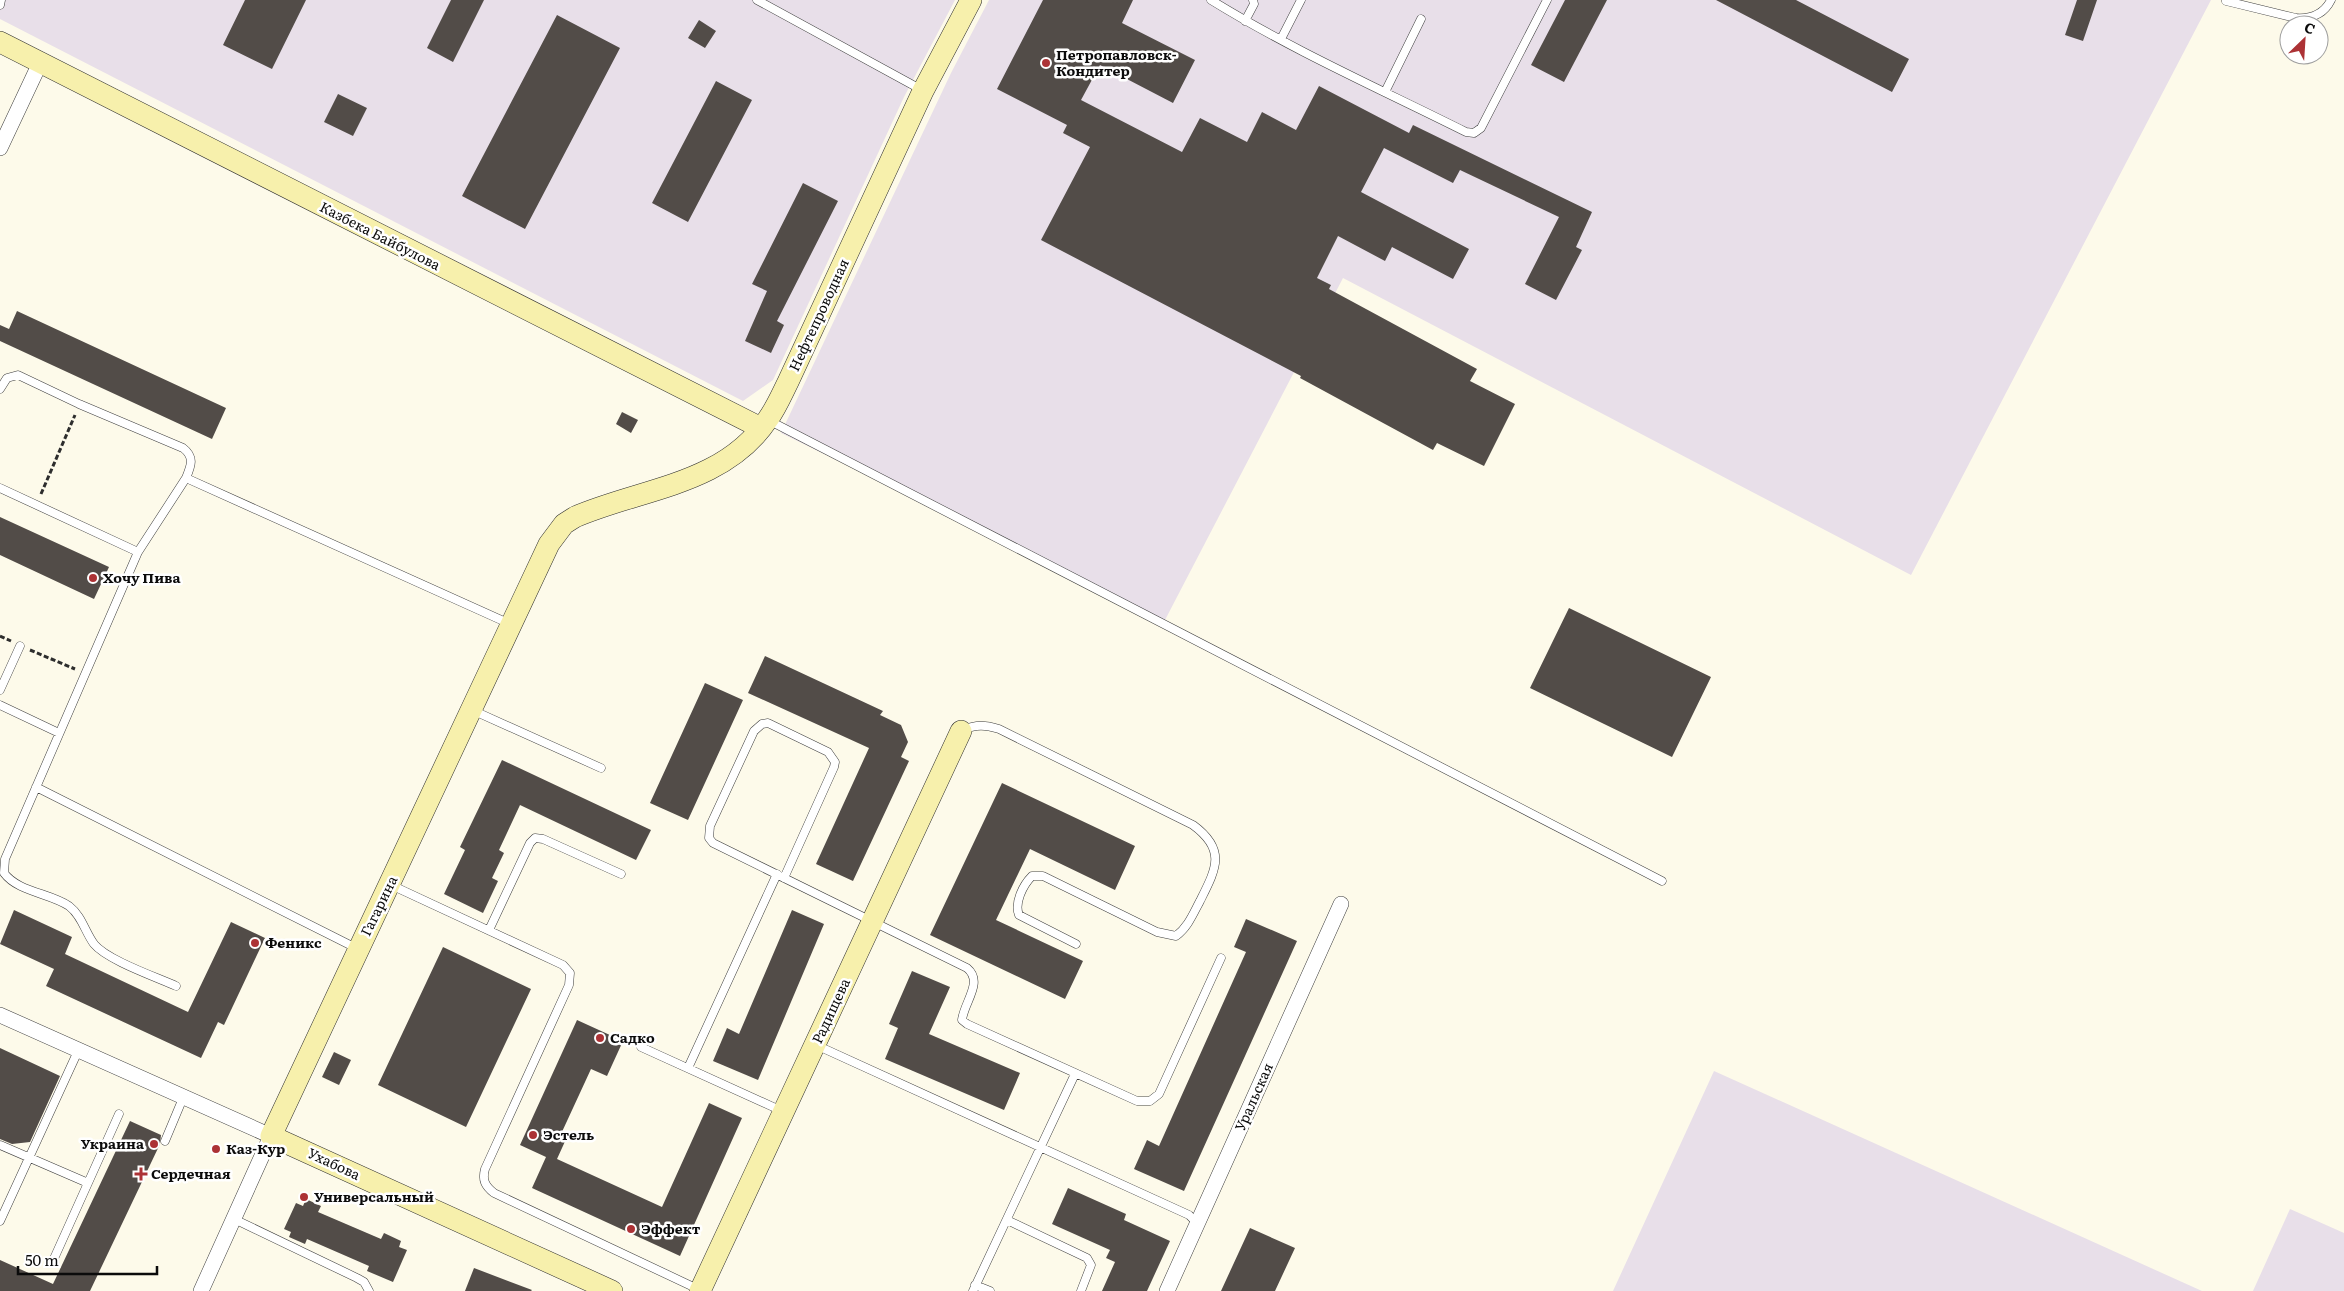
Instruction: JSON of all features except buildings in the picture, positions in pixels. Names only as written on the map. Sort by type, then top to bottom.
[{"type":"street","name":"Нефтепроводная","points":[[564,524],[588,511],[705,473],[742,448],[764,424],[788,382],[923,91],[971,0]]},
{"type":"street","name":"Казбека Байбулова","points":[[0,42],[764,424]]},
{"type":"street","points":[[0,148],[40,63]]},
{"type":"street","name":"Гагарина","points":[[201,1291],[358,949],[549,544],[564,524]]},
{"type":"street","name":"Радищева","points":[[700,1291],[961,731]]},
{"type":"street","name":"Уральская","points":[[1167,1291],[1341,904]]},
{"type":"street","name":"Ухабова","points":[[0,1015],[612,1291]]},
{"type":"lane","points":[[0,5],[1,0]]},
{"type":"lane","points":[[757,0],[923,91]]},
{"type":"lane","points":[[1210,0],[1281,40],[1466,132],[1474,133],[1481,128],[1547,0]]},
{"type":"lane","points":[[1245,21],[1254,4],[1253,0]]},
{"type":"lane","points":[[1281,40],[1301,0]]},
{"type":"lane","points":[[2226,0],[2296,18],[2308,19],[2319,14],[2332,0]]},
{"type":"lane","points":[[1385,92],[1421,19]]},
{"type":"lane","points":[[0,389],[7,378],[18,375],[79,404],[183,448],[191,456],[192,460],[186,478],[138,552],[36,787],[6,860],[4,873],[8,878],[68,906],[75,912],[94,945],[107,955],[176,986]]},
{"type":"lane","points":[[764,424],[1662,881]]},
{"type":"lane","points":[[186,478],[512,625]]},
{"type":"lane","points":[[0,488],[138,552]]},
{"type":"lane","points":[[0,690],[20,646]]},
{"type":"lane","points":[[0,705],[59,733]]},
{"type":"lane","points":[[472,710],[601,768]]},
{"type":"lane","points":[[688,1068],[780,876],[834,767],[835,762],[828,752],[768,724],[762,724],[754,731],[710,826],[709,838],[718,846],[780,876],[872,922],[968,968],[974,974],[976,982],[962,1020],[966,1024],[1137,1101],[1150,1101],[1159,1094],[1221,958]]},
{"type":"lane","points":[[961,731],[972,725],[986,725],[999,729],[1193,825],[1205,833],[1211,842],[1215,853],[1215,870],[1189,922],[1176,936],[1157,932],[1043,876],[1032,876],[1028,880],[1017,904],[1019,915],[1076,944]]},
{"type":"lane","points":[[36,787],[358,949]]},
{"type":"lane","points":[[489,930],[530,843],[535,838],[543,839],[621,874]]},
{"type":"lane","points":[[390,884],[568,969],[571,979],[485,1169],[483,1176],[487,1188],[700,1291]]},
{"type":"lane","points":[[816,1045],[1189,1215],[1197,1223]]},
{"type":"lane","points":[[641,1047],[784,1112]]},
{"type":"lane","points":[[0,1221],[78,1051]]},
{"type":"lane","points":[[990,1291],[974,1288],[1042,1147],[1074,1074]]},
{"type":"lane","points":[[165,1141],[184,1098]]},
{"type":"lane","points":[[52,1263],[119,1114]]},
{"type":"lane","points":[[0,1145],[88,1182]]},
{"type":"lane","points":[[234,1219],[357,1278],[364,1282],[369,1291]]},
{"type":"lane","points":[[1007,1220],[1087,1258],[1092,1265],[1081,1291]]},
{"type":"path","points":[[36,506],[79,404]]},
{"type":"path","points":[[0,636],[85,673]]},
{"type":"shaded area","points":[[0,0],[955,0],[904,97],[773,380],[743,401],[0,19]]},
{"type":"shaded area","points":[[989,0],[2211,0],[1911,575],[1343,278],[1165,620],[781,433],[951,73]]},
{"type":"shaded area","points":[[1714,1071],[2202,1291],[1613,1291]]},
{"type":"shaded area","points":[[2290,1209],[2344,1233],[2344,1291],[2253,1291]]},
{"type":"place","name":"Петропавловск- Кондитер","points":[[1046,63]]},
{"type":"place","name":"Хочу Пива","points":[[93,578]]},
{"type":"place","name":"Феникс","points":[[255,943]]},
{"type":"place","name":"Садко","points":[[600,1038]]},
{"type":"place","name":"Эстель","points":[[533,1135]]},
{"type":"place","name":"Украина","points":[[154,1144]]},
{"type":"place","name":"Каз-Кур","points":[[216,1149]]},
{"type":"place","name":"Сердечная","points":[[141,1174]]},
{"type":"place","name":"Универсальный","points":[[304,1197]]},
{"type":"place","name":"Эффект","points":[[631,1229]]}]
